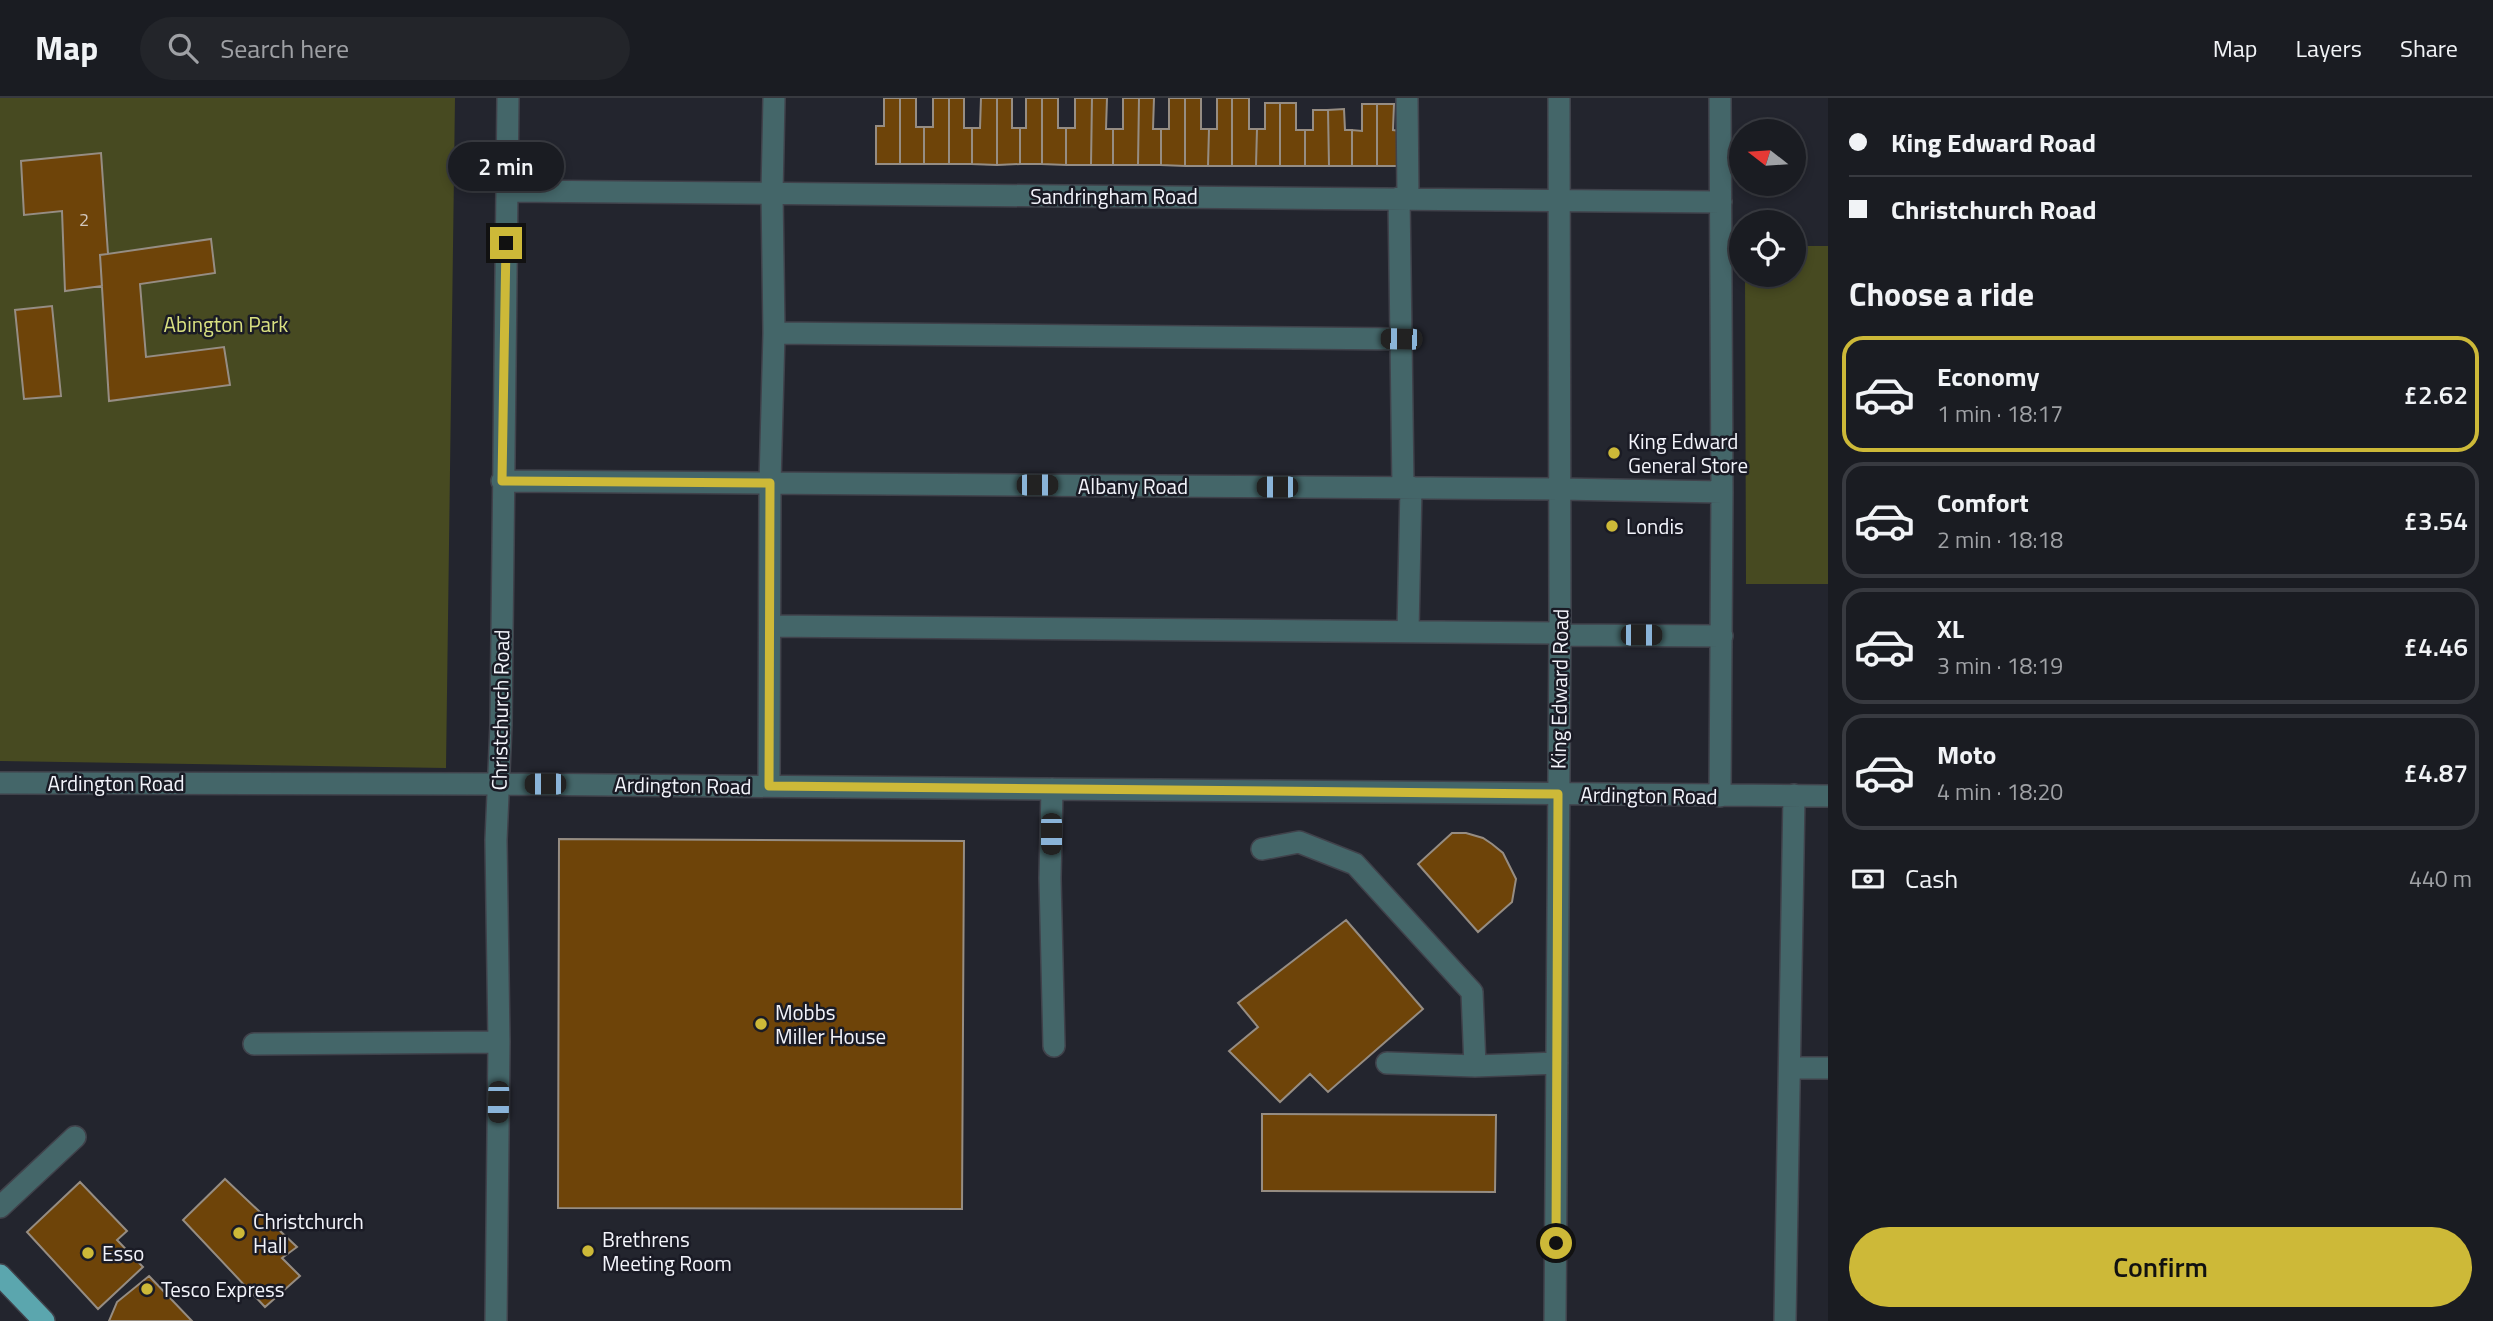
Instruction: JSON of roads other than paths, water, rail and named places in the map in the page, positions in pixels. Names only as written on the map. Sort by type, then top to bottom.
[{"type":"main road","points":[[0,1275],[44,1321]]},
{"type":"street","name":"Christchurch Road","points":[[496,1321],[499,1042],[496,840],[508,98]]},
{"type":"street","points":[[769,786],[774,98]]},
{"type":"street","points":[[1407,98],[1401,339],[1407,487],[1408,631]]},
{"type":"street","name":"King Edward Road","points":[[1555,1321],[1560,634],[1559,98]]},
{"type":"street","points":[[1720,98],[1723,492],[1720,796]]},
{"type":"street","name":"Sandringham Road","points":[[507,191],[1721,202]]},
{"type":"street","points":[[774,333],[1401,339]]},
{"type":"street","name":"Albany Road","points":[[502,481],[1407,487],[1723,492]]},
{"type":"street","points":[[770,626],[1722,636]]},
{"type":"street","name":"Ardington Road","points":[[0,783],[499,783],[1828,796]]},
{"type":"street","points":[[1052,789],[1050,878],[1054,1046]]},
{"type":"street","points":[[1785,1321],[1794,796]]},
{"type":"street","points":[[1262,849],[1299,842],[1355,864],[1472,992],[1475,1066]]},
{"type":"street","points":[[254,1044],[499,1042]]},
{"type":"street","points":[[1387,1063],[1475,1066],[1557,1063]]},
{"type":"street","points":[[1790,1068],[1828,1068]]},
{"type":"street","points":[[0,1207],[75,1138]]},
{"type":"place","name":"King Edward General Store","points":[[1614,453]]},
{"type":"place","name":"Londis","points":[[1612,526]]},
{"type":"place","name":"Mobbs Miller House","points":[[761,1024]]},
{"type":"place","name":"Christchurch Hall","points":[[239,1233]]},
{"type":"place","name":"Brethrens Meeting Room","points":[[588,1251]]},
{"type":"place","name":"Esso","points":[[88,1253]]},
{"type":"place","name":"Tesco Express","points":[[147,1289]]},
{"type":"park label","name":"Abington Park","points":[[226,324]]}]
